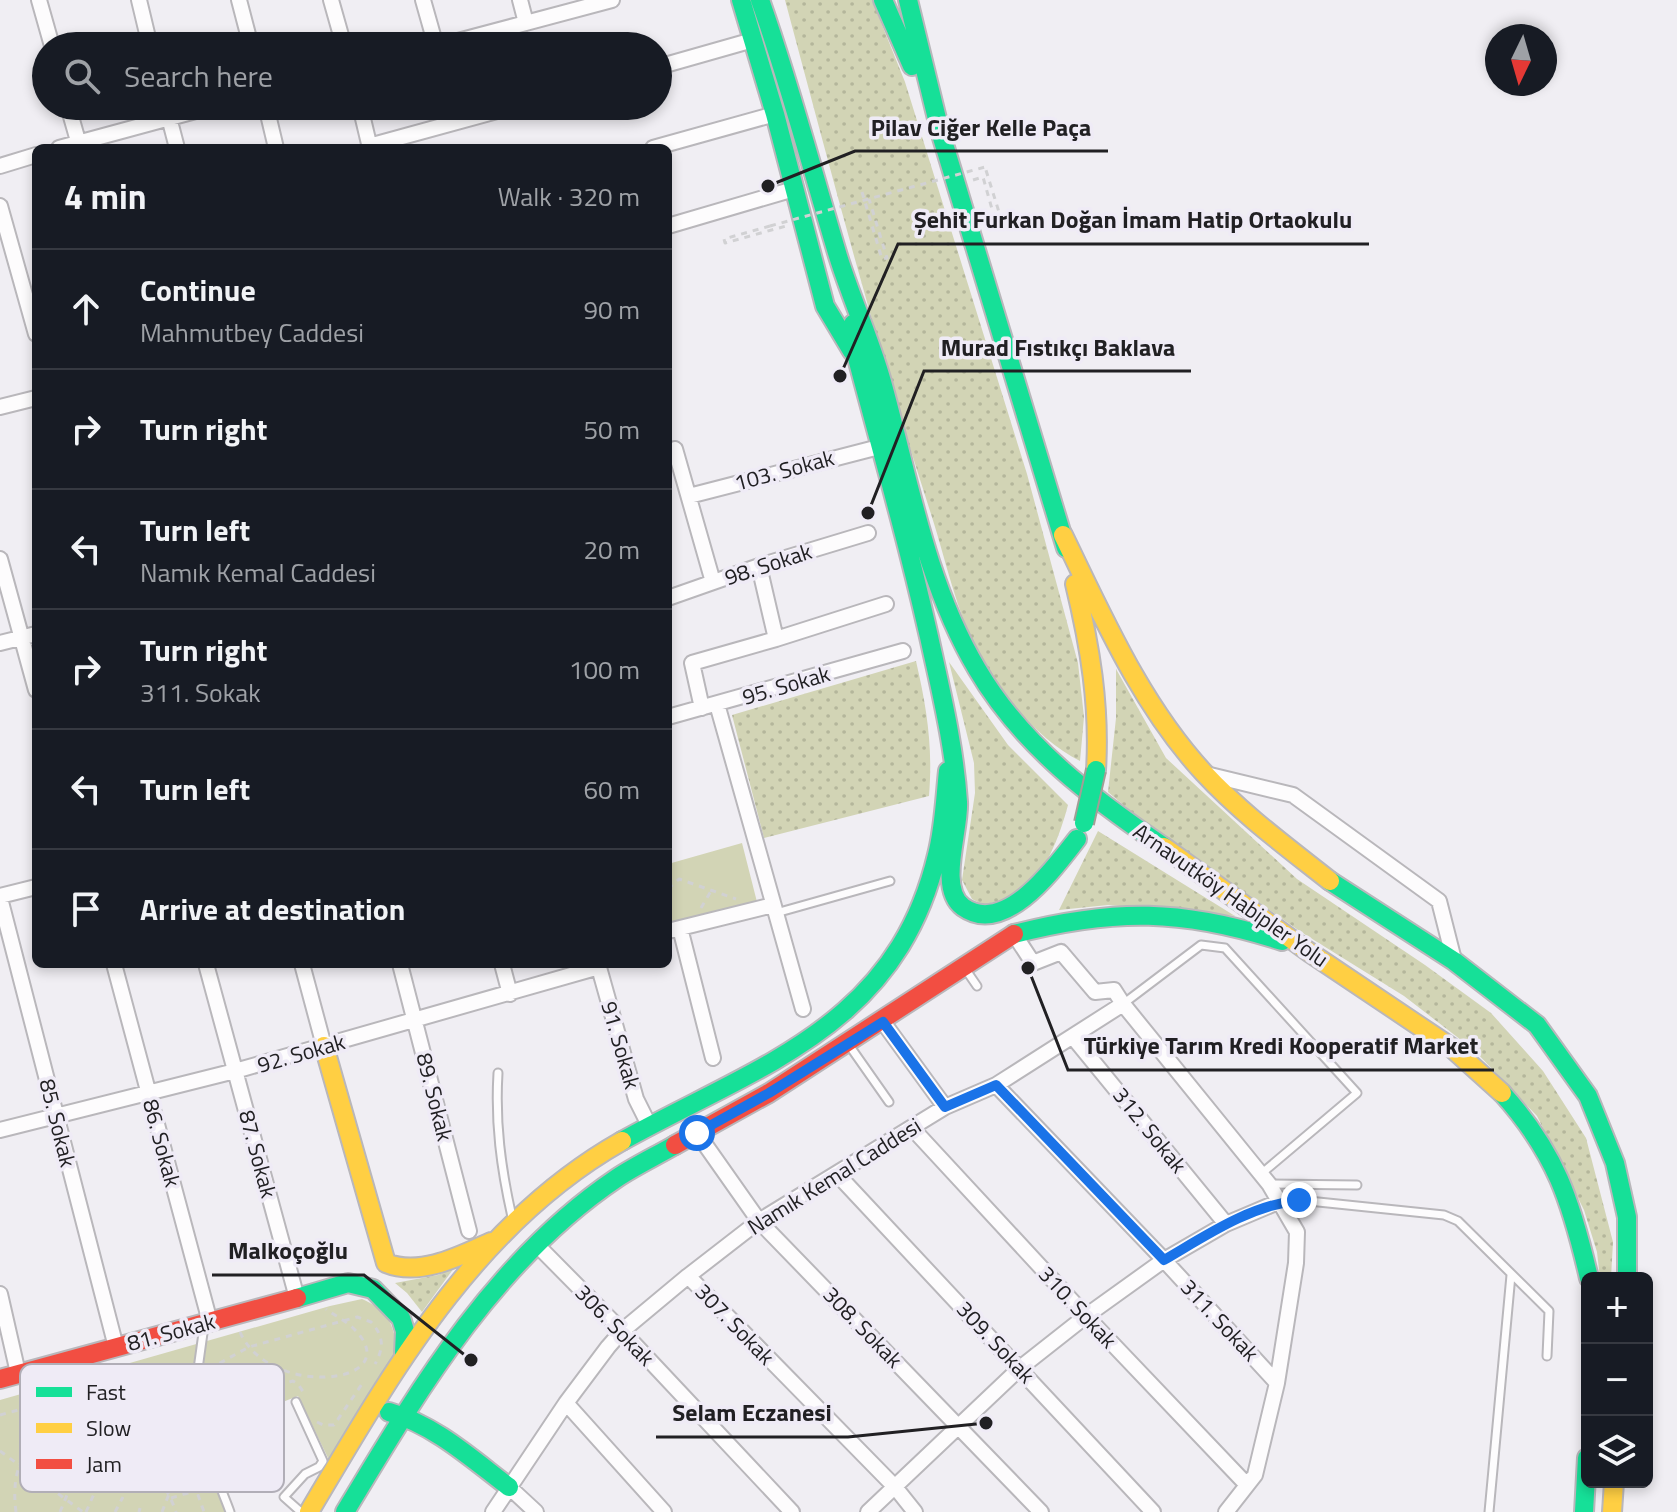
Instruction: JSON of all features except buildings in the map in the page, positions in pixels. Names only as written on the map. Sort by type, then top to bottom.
[{"type":"main road","points":[[741,0],[775,114],[825,306],[857,358]]},
{"type":"main road","points":[[760,0],[784,66],[850,293],[857,358],[922,609],[959,806],[951,868],[956,901],[964,909],[989,915],[1003,911],[1044,879],[1080,831]]},
{"type":"main road","points":[[773,0],[784,66]]},
{"type":"main road","points":[[883,0],[940,131]]},
{"type":"main road","points":[[345,1512],[403,1415],[448,1348],[515,1265],[536,1244],[618,1177],[769,1093],[883,1022],[1014,934],[1052,888],[1080,831],[1096,770],[1099,734],[1091,646],[1063,535],[940,131],[908,0]]},
{"type":"main road","name":"Arnavutköy Habipler Yolu","points":[[850,293],[874,355],[949,617],[979,675],[1001,705],[1039,749],[1074,782],[1305,949],[1439,1036],[1495,1082],[1530,1123],[1559,1171],[1580,1230],[1588,1272]]},
{"type":"main road","points":[[879,447],[908,481]]},
{"type":"main road","points":[[1063,535],[1106,624],[1143,689],[1174,736],[1204,773],[1257,823],[1332,883],[1454,961],[1537,1025],[1588,1096],[1615,1163],[1627,1217],[1627,1272]]},
{"type":"main road","points":[[309,1512],[404,1353],[492,1242],[546,1192],[596,1156],[812,1038],[838,1019],[883,968],[920,908],[935,865],[944,813],[950,746]]},
{"type":"main road","points":[[1014,934],[1073,919],[1147,913],[1213,921],[1252,930],[1305,949]]},
{"type":"main road","points":[[324,1046],[386,1263],[403,1269],[427,1265],[492,1242]]},
{"type":"main road","name":"81. Sokak","points":[[55,1364],[348,1283],[373,1289],[401,1318],[405,1331],[404,1353]]},
{"type":"main road","points":[[366,1417],[381,1412],[403,1415],[509,1487]]},
{"type":"main road","points":[[1584,1512],[1585,1488]]},
{"type":"main road","points":[[1612,1512],[1614,1488]]},
{"type":"street","points":[[39,0],[48,32]]},
{"type":"street","points":[[139,0],[147,32]]},
{"type":"street","points":[[239,0],[247,32]]},
{"type":"street","points":[[331,0],[340,32]]},
{"type":"street","points":[[423,0],[433,32]]},
{"type":"street","points":[[520,0],[526,23]]},
{"type":"street","points":[[491,32],[612,0]]},
{"type":"street","points":[[672,63],[753,40]]},
{"type":"street","points":[[667,144],[775,114]]},
{"type":"street","points":[[72,120],[79,144]]},
{"type":"street","points":[[82,144],[146,120]]},
{"type":"street","points":[[169,120],[176,144]]},
{"type":"street","points":[[269,120],[275,144]]},
{"type":"street","points":[[363,120],[368,144]]},
{"type":"street","points":[[380,144],[465,120]]},
{"type":"street","points":[[0,166],[32,156]]},
{"type":"street","points":[[672,225],[794,189]]},
{"type":"street","points":[[0,206],[32,320]]},
{"type":"street","points":[[0,407],[32,399]]},
{"type":"street","name":"103. Sokak","points":[[689,496],[879,447]]},
{"type":"street","points":[[675,449],[713,582]]},
{"type":"street","name":"98. Sokak","points":[[672,597],[868,533]]},
{"type":"street","points":[[0,559],[32,676]]},
{"type":"street","points":[[759,566],[776,639]]},
{"type":"street","points":[[702,708],[692,663],[886,604]]},
{"type":"street","points":[[0,643],[32,635]]},
{"type":"street","name":"95. Sokak","points":[[672,716],[903,651]]},
{"type":"street","points":[[717,704],[769,909],[803,1009]]},
{"type":"street","points":[[1204,773],[1293,795],[1439,901],[1454,961]]},
{"type":"street","points":[[0,897],[32,888]]},
{"type":"street","name":"85. Sokak","points":[[0,897],[56,1117],[123,1346]]},
{"type":"street","points":[[713,1058],[674,930],[769,909]]},
{"type":"street","points":[[1014,934],[1033,963],[1061,952],[1095,992],[1114,990],[1265,1179],[1297,1232],[1296,1263],[1277,1383],[1255,1475],[1226,1512]]},
{"type":"street","name":"86. Sokak","points":[[115,968],[207,1323]]},
{"type":"street","name":"87. Sokak","points":[[207,968],[297,1298]]},
{"type":"street","points":[[303,968],[324,1046]]},
{"type":"street","name":"89. Sokak","points":[[401,968],[469,1231]]},
{"type":"street","points":[[503,968],[510,994]]},
{"type":"street","name":"92. Sokak","points":[[0,1130],[235,1071],[593,968]]},
{"type":"street","name":"91. Sokak","points":[[600,968],[636,1099],[649,1125]]},
{"type":"street","name":"Namık Kemal Caddesi","points":[[493,1512],[566,1403],[622,1331],[688,1276],[759,1221],[945,1107],[996,1085],[1123,1004]]},
{"type":"street","points":[[883,1022],[945,1107]]},
{"type":"street","name":"312. Sokak","points":[[1073,1037],[1226,1224]]},
{"type":"street","name":"311. Sokak","points":[[996,1085],[1277,1383]]},
{"type":"street","name":"310. Sokak","points":[[912,1128],[1247,1485]]},
{"type":"street","name":"308. Sokak","points":[[697,1133],[759,1221],[1041,1512]]},
{"type":"street","name":"309. Sokak","points":[[837,1174],[1153,1512]]},
{"type":"street","points":[[868,1512],[1020,1368],[1086,1316],[1164,1260],[1226,1224],[1278,1202]]},
{"type":"street","name":"306. Sokak","points":[[536,1244],[792,1512]]},
{"type":"street","name":"307. Sokak","points":[[688,1276],[895,1487],[915,1512]]},
{"type":"street","points":[[0,1294],[9,1376]]},
{"type":"street","points":[[566,1403],[664,1512]]},
{"type":"street","points":[[509,1487],[536,1512]]},
{"type":"lane","points":[[769,909],[890,881]]},
{"type":"lane","points":[[1123,1004],[1201,945],[1225,948],[1357,1093],[1265,1179]]},
{"type":"lane","points":[[965,968],[977,986]]},
{"type":"lane","points":[[848,1043],[889,1102]]},
{"type":"lane","points":[[498,1073],[496,1122],[501,1169],[513,1223]]},
{"type":"lane","points":[[1265,1179],[1357,1185]]},
{"type":"lane","points":[[1278,1202],[1299,1200],[1444,1215],[1458,1221],[1549,1311],[1547,1356]]},
{"type":"lane","points":[[1489,1512],[1511,1275]]},
{"type":"lane","points":[[200,1364],[207,1323]]},
{"type":"lane","points":[[296,1402],[323,1461],[319,1467],[305,1474],[284,1497],[301,1512]]},
{"type":"lane","points":[[223,1492],[230,1512]]},
{"type":"path","points":[[777,229],[725,243],[724,239],[985,167],[1003,225],[997,227],[983,177]]},
{"type":"path","points":[[862,192],[882,259],[887,258],[869,199]]},
{"type":"path","points":[[672,885],[679,879],[769,909]]},
{"type":"path","points":[[284,1370],[331,1378],[358,1369],[366,1354],[358,1335],[325,1309]]},
{"type":"path","points":[[235,1315],[241,1336],[249,1347],[271,1364]]},
{"type":"path","points":[[219,1364],[249,1347],[342,1320],[366,1318],[377,1328],[383,1346],[374,1367]]},
{"type":"path","points":[[117,1364],[123,1346]]},
{"type":"path","points":[[313,1413],[317,1422],[334,1425],[366,1378]]},
{"type":"path","points":[[284,1384],[293,1381],[303,1390],[309,1403]]},
{"type":"path","points":[[0,1415],[20,1410]]},
{"type":"path","points":[[7,1464],[14,1448]]},
{"type":"path","points":[[0,1451],[20,1466]]},
{"type":"path","points":[[56,1492],[84,1512],[93,1492]]},
{"type":"path","points":[[60,1512],[68,1492]]},
{"type":"path","points":[[167,1492],[176,1512]]},
{"type":"path","points":[[170,1496],[188,1492]]},
{"type":"path","points":[[198,1492],[204,1512]]},
{"type":"path","points":[[162,1512],[170,1496]]},
{"type":"path","points":[[115,1512],[123,1497]]},
{"type":"path","points":[[11,1502],[16,1512]]},
{"type":"green space","points":[[785,0],[872,0],[905,82],[1027,474],[1078,663],[1084,717],[1080,761],[1041,734],[1008,698],[979,655],[962,616],[873,322]]},
{"type":"green space","points":[[916,661],[928,728],[929,796],[764,838],[732,715]]},
{"type":"green space","points":[[949,662],[1008,745],[1068,805],[1055,843],[1034,880],[1014,896],[983,905],[972,899],[962,880],[975,793],[974,763]]},
{"type":"green space","points":[[1116,669],[1166,758],[1297,879],[1491,1013],[1543,1071],[1586,1138],[1613,1242],[1611,1272],[1599,1272],[1597,1252],[1584,1210],[1537,1116],[1474,1050],[1404,996],[1301,932],[1141,820],[1108,792],[1116,718]]},
{"type":"green space","points":[[1098,831],[1235,916],[1108,905],[1059,910]]},
{"type":"green space","points":[[742,843],[757,902],[672,925],[672,863]]},
{"type":"green space","points":[[454,1268],[422,1312],[395,1283],[438,1275]]},
{"type":"green space","points":[[362,1299],[378,1308],[392,1327],[395,1354],[329,1460],[298,1396],[284,1401],[284,1364],[126,1364]]},
{"type":"green space","points":[[20,1394],[20,1492],[217,1492],[226,1512],[0,1512],[0,1400]]},
{"type":"traffic: fast","points":[[741,0],[775,114],[825,306],[852,351]]},
{"type":"traffic: fast","points":[[760,0],[838,256],[877,366],[931,565],[959,635],[995,697],[1037,746],[1085,789],[1164,847]]},
{"type":"traffic: fast","points":[[883,0],[912,66]]},
{"type":"traffic: fast","points":[[908,0],[940,131],[1066,548]]},
{"type":"traffic: fast","points":[[853,324],[857,358],[917,587],[949,733],[958,802],[951,873],[955,898],[963,907],[979,914],[995,913],[1012,906],[1042,881],[1077,839]]},
{"type":"traffic: fast","points":[[1084,823],[1096,770]]},
{"type":"traffic: fast","points":[[622,1141],[771,1063],[815,1034],[855,1001],[890,962],[917,914],[937,855],[948,771]]},
{"type":"traffic: fast","points":[[1330,881],[1454,961],[1537,1025],[1588,1096],[1615,1163],[1627,1217],[1627,1272]]},
{"type":"traffic: fast","points":[[1014,934],[1085,920],[1149,916],[1213,923],[1282,941]]},
{"type":"traffic: fast","points":[[1502,1093],[1521,1115],[1549,1158],[1568,1201],[1587,1272]]},
{"type":"traffic: fast","points":[[345,1512],[431,1374],[497,1287],[533,1247],[573,1211],[617,1178],[675,1145]]},
{"type":"traffic: fast","points":[[297,1298],[348,1283],[373,1289],[401,1318],[405,1331],[404,1353]]},
{"type":"traffic: fast","points":[[389,1412],[437,1434],[509,1487]]},
{"type":"traffic: fast","points":[[1584,1512],[1585,1488]]},
{"type":"traffic: slow","points":[[1063,535],[1125,659],[1181,747],[1265,830],[1330,881]]},
{"type":"traffic: slow","points":[[1075,584],[1093,676],[1097,723],[1096,770]]},
{"type":"traffic: slow","points":[[1164,847],[1309,952],[1452,1048],[1502,1093]]},
{"type":"traffic: slow","points":[[324,1046],[386,1263],[412,1268],[426,1266],[491,1242]]},
{"type":"traffic: slow","points":[[309,1512],[406,1355],[480,1258],[523,1214],[570,1175],[622,1141]]},
{"type":"traffic: slow","points":[[1612,1512],[1614,1488]]},
{"type":"traffic: jam","points":[[675,1145],[769,1093],[1014,934]]},
{"type":"traffic: jam","points":[[55,1364],[297,1298]]},
{"type":"traffic: jam","points":[[0,1379],[20,1374]]},
{"type":"place","name":"Pilav Ciğer Kelle Paça","points":[[768,186]]},
{"type":"place","name":"Şehit Furkan Doğan İmam Hatip Ortaokulu","points":[[840,376]]},
{"type":"place","name":"Murad Fıstıkçı Baklava","points":[[868,513]]},
{"type":"place","name":"Türkiye Tarım Kredi Kooperatif Market","points":[[1028,968]]},
{"type":"place","name":"Malkoçoğlu","points":[[471,1360]]},
{"type":"place","name":"Selam Eczanesi","points":[[986,1423]]},
{"type":"route","points":[[697,1133],[769,1093],[883,1022],[945,1107],[996,1085],[1164,1260],[1226,1224],[1278,1202],[1299,1200]]}]
